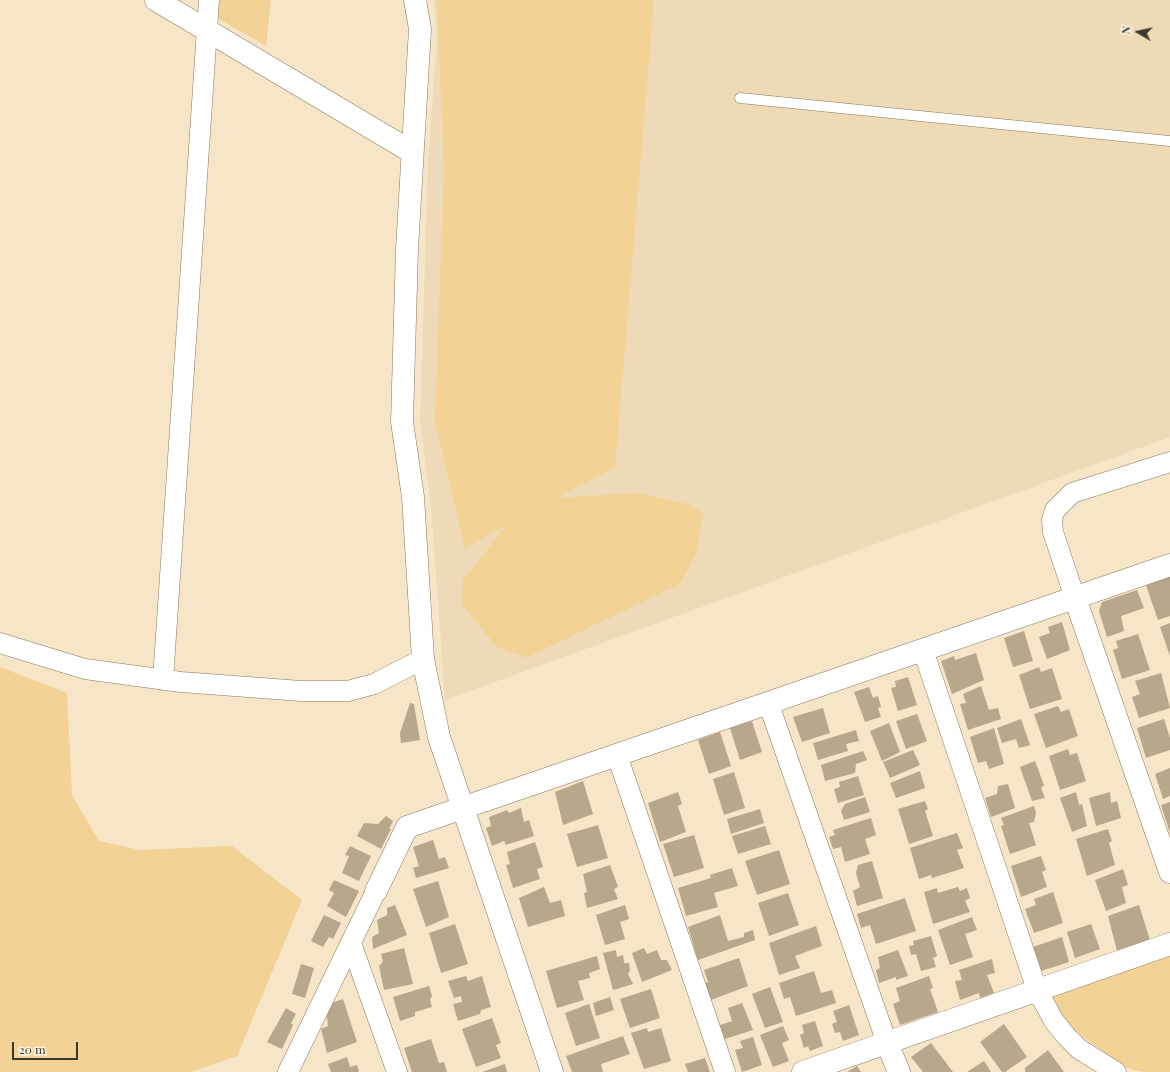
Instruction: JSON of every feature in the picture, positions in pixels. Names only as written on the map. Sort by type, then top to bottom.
[{"type":"street","points":[[156,0],[412,152]]},
{"type":"street","points":[[163,680],[209,0]]},
{"type":"street","points":[[415,0],[420,29],[406,249],[402,422],[413,497],[423,659],[439,737],[552,1072]]},
{"type":"street","points":[[1170,462],[1072,493],[1056,510],[1052,520],[1053,532],[1075,598],[1170,872]]},
{"type":"street","points":[[288,1072],[407,827],[463,806],[617,755],[1170,565]]},
{"type":"street","points":[[0,643],[85,669],[163,680],[301,691],[348,690],[374,684],[423,659]]},
{"type":"street","points":[[923,650],[1037,990],[1054,1021],[1066,1036],[1079,1049],[1116,1072]]},
{"type":"street","points":[[768,702],[887,1043],[899,1072]]},
{"type":"street","points":[[617,755],[725,1072]]},
{"type":"street","points":[[351,943],[397,1072]]},
{"type":"street","points":[[803,1072],[1170,944]]},
{"type":"lane","points":[[740,98],[1170,142]]},
{"type":"shaded area","points":[[215,0],[271,0],[266,46],[214,16]]},
{"type":"shaded area","points":[[434,0],[1170,0],[1170,437],[445,700],[431,505],[420,422],[428,163],[437,37]]},
{"type":"shaded area","points":[[437,0],[654,0],[615,467],[557,498],[636,493],[688,504],[703,513],[696,553],[680,584],[526,658],[496,646],[462,604],[463,580],[506,526],[465,548],[435,421],[444,171]]},
{"type":"shaded area","points":[[0,667],[67,693],[72,795],[99,841],[140,850],[232,846],[302,900],[237,1056],[191,1072],[0,1072]]},
{"type":"shaded area","points":[[1170,956],[1170,1072],[1144,1072],[1130,1069],[1090,1042],[1064,1022],[1050,998]]},
{"type":"building","points":[[1170,576],[1170,616],[1158,620],[1146,585]]},
{"type":"building","points":[[1137,590],[1144,608],[1121,616],[1124,631],[1107,637],[1099,611],[1102,602]]},
{"type":"building","points":[[1062,622],[1070,650],[1047,659],[1039,637],[1050,633],[1048,627]]},
{"type":"building","points":[[1170,623],[1170,656],[1160,627]]},
{"type":"building","points":[[1024,631],[1033,661],[1013,667],[1004,638]]},
{"type":"building","points":[[1138,634],[1150,670],[1122,679],[1113,650],[1118,648],[1116,641]]},
{"type":"building","points":[[976,653],[984,680],[952,694],[941,661],[954,656],[955,660]]},
{"type":"building","points":[[1039,667],[1041,672],[1052,668],[1062,699],[1030,709],[1019,675]]},
{"type":"building","points":[[1161,673],[1170,708],[1139,718],[1132,697],[1140,694],[1135,681]]},
{"type":"building","points":[[908,677],[917,705],[898,711],[891,688],[896,687],[895,681]]},
{"type":"building","points":[[981,686],[989,710],[998,708],[1001,719],[968,730],[960,704],[966,703],[963,694]]},
{"type":"building","points":[[869,687],[873,698],[878,696],[881,707],[878,708],[881,717],[865,722],[854,692]]},
{"type":"building","points":[[410,703],[414,704],[420,740],[401,743],[400,733]]},
{"type":"building","points":[[1058,706],[1061,712],[1069,709],[1078,736],[1046,748],[1034,714]]},
{"type":"building","points":[[823,708],[830,733],[802,742],[793,717]]},
{"type":"building","points":[[917,714],[927,741],[906,749],[896,721]]},
{"type":"building","points":[[1021,719],[1030,745],[1019,748],[1016,739],[1002,743],[997,728]]},
{"type":"building","points":[[1164,719],[1170,738],[1170,750],[1146,758],[1137,728]]},
{"type":"building","points":[[752,721],[762,752],[740,760],[730,728]]},
{"type":"building","points":[[889,723],[900,752],[882,761],[870,731]]},
{"type":"building","points":[[994,728],[1004,764],[989,769],[986,761],[978,763],[970,737]]},
{"type":"building","points":[[856,730],[859,741],[846,744],[848,751],[818,760],[813,743]]},
{"type":"building","points":[[720,732],[731,766],[709,774],[698,740]]},
{"type":"building","points":[[1068,749],[1070,755],[1077,753],[1086,781],[1060,790],[1049,756]]},
{"type":"building","points":[[913,750],[920,765],[890,778],[883,762]]},
{"type":"building","points":[[863,751],[867,760],[856,764],[855,773],[825,781],[821,765]]},
{"type":"building","points":[[1035,761],[1044,785],[1041,788],[1045,798],[1032,801],[1020,767]]},
{"type":"building","points":[[1170,768],[1170,796],[1163,799],[1155,774]]},
{"type":"building","points":[[920,771],[925,788],[896,798],[890,783]]},
{"type":"building","points":[[734,772],[745,808],[724,815],[713,779]]},
{"type":"building","points":[[858,776],[864,795],[838,803],[834,789],[840,787],[839,782]]},
{"type":"building","points":[[583,781],[593,814],[563,825],[555,792]]},
{"type":"building","points":[[1008,784],[1015,808],[991,817],[985,798],[997,794],[998,786]]},
{"type":"building","points":[[678,792],[682,804],[678,806],[686,832],[660,842],[648,803]]},
{"type":"building","points":[[1076,792],[1079,805],[1082,804],[1087,826],[1072,832],[1060,798]]},
{"type":"building","points":[[1110,792],[1111,803],[1117,801],[1121,818],[1096,826],[1089,798]]},
{"type":"building","points":[[865,797],[870,812],[844,820],[841,811],[845,804]]},
{"type":"building","points":[[925,801],[928,809],[925,811],[933,836],[909,844],[898,809]]},
{"type":"building","points":[[1170,802],[1170,833],[1161,805]]},
{"type":"building","points":[[1034,806],[1036,813],[1034,822],[1029,823],[1036,845],[1010,854],[1001,826],[1004,825],[1001,818]]},
{"type":"building","points":[[521,808],[524,822],[529,820],[534,836],[506,845],[504,841],[492,846],[486,828],[491,826],[489,817],[507,810],[509,813]]},
{"type":"building","points":[[760,809],[764,823],[731,834],[727,819]]},
{"type":"building","points":[[386,816],[393,821],[389,829],[391,829],[381,849],[357,836],[364,823],[378,824]]},
{"type":"building","points":[[871,818],[876,835],[865,839],[870,854],[845,862],[841,847],[833,849],[829,837],[835,835],[833,830]]},
{"type":"building","points":[[598,825],[608,858],[577,867],[567,834]]},
{"type":"building","points":[[765,826],[771,844],[738,854],[732,836]]},
{"type":"building","points":[[1108,829],[1112,841],[1109,843],[1115,865],[1087,876],[1076,839]]},
{"type":"building","points":[[957,833],[963,848],[957,850],[964,868],[932,878],[931,875],[919,879],[910,848]]},
{"type":"building","points":[[694,835],[704,868],[674,877],[663,844]]},
{"type":"building","points":[[433,840],[439,859],[445,857],[449,868],[416,878],[413,868],[419,866],[413,847]]},
{"type":"building","points":[[535,842],[543,867],[537,869],[540,879],[513,888],[506,865],[510,864],[507,852]]},
{"type":"building","points":[[350,846],[371,856],[359,881],[342,873],[349,856],[345,855]]},
{"type":"building","points":[[779,850],[790,884],[757,895],[745,861]]},
{"type":"building","points":[[1041,856],[1046,870],[1042,872],[1047,887],[1021,897],[1011,866]]},
{"type":"building","points":[[872,861],[883,898],[857,906],[853,891],[860,887],[856,873],[858,865]]},
{"type":"building","points":[[610,865],[618,887],[614,889],[618,899],[587,908],[584,893],[587,892],[583,874]]},
{"type":"building","points":[[732,868],[738,886],[714,893],[718,907],[686,916],[678,888],[711,878],[710,875]]},
{"type":"building","points":[[1123,869],[1128,885],[1122,887],[1126,903],[1106,911],[1095,880]]},
{"type":"building","points":[[334,880],[359,891],[346,917],[327,906],[334,893],[329,890]]},
{"type":"building","points":[[438,881],[449,917],[426,927],[413,889]]},
{"type":"building","points":[[544,887],[550,903],[561,900],[565,916],[528,927],[519,898]]},
{"type":"building","points":[[958,887],[960,891],[967,888],[970,898],[965,901],[970,912],[933,924],[924,892],[937,888],[938,893]]},
{"type":"building","points":[[1053,892],[1063,923],[1034,933],[1025,909],[1036,905],[1034,899]]},
{"type":"building","points":[[788,893],[799,925],[769,936],[758,903]]},
{"type":"building","points":[[905,898],[916,931],[876,944],[870,925],[861,928],[857,914]]},
{"type":"building","points":[[395,905],[407,935],[373,949],[372,937],[379,933],[377,920],[387,915],[387,908]]},
{"type":"building","points":[[625,905],[629,919],[620,922],[625,939],[605,945],[596,915]]},
{"type":"building","points":[[1139,905],[1150,940],[1117,951],[1108,916]]},
{"type":"building","points":[[324,915],[341,923],[333,939],[329,937],[323,947],[311,941]]},
{"type":"building","points":[[720,915],[728,941],[744,937],[744,933],[753,930],[755,940],[698,960],[688,927]]},
{"type":"building","points":[[972,917],[977,930],[965,934],[973,957],[950,965],[938,930]]},
{"type":"building","points":[[455,924],[468,964],[441,973],[429,933]]},
{"type":"building","points":[[1091,924],[1100,949],[1075,958],[1067,932]]},
{"type":"building","points":[[816,926],[822,946],[795,956],[800,968],[779,975],[769,943]]},
{"type":"building","points":[[931,936],[937,956],[933,958],[936,967],[921,971],[916,954],[911,955],[909,946],[914,945],[913,941]]},
{"type":"building","points":[[1062,937],[1069,962],[1041,971],[1033,947]]},
{"type":"building","points":[[404,948],[413,984],[384,990],[379,966],[383,962],[381,954]]},
{"type":"building","points":[[644,948],[647,954],[657,950],[661,960],[667,960],[672,970],[642,982],[632,953]]},
{"type":"building","points":[[616,950],[617,957],[623,955],[624,963],[629,963],[630,970],[628,974],[633,984],[613,990],[603,953]]},
{"type":"building","points":[[898,950],[908,976],[896,980],[896,977],[879,983],[876,970],[880,968],[878,957]]},
{"type":"building","points":[[597,956],[600,969],[589,973],[590,978],[578,981],[584,1000],[557,1008],[546,971]]},
{"type":"building","points":[[739,958],[748,986],[711,1000],[705,983],[708,982],[704,970]]},
{"type":"building","points":[[992,959],[995,973],[987,975],[994,993],[980,998],[979,993],[960,1000],[955,981],[962,980],[959,970]]},
{"type":"building","points":[[301,964],[314,968],[305,998],[292,994]]},
{"type":"building","points":[[814,971],[821,993],[832,990],[836,1003],[796,1016],[790,997],[784,999],[779,983]]},
{"type":"building","points":[[466,976],[468,981],[482,976],[491,1007],[481,1010],[480,1014],[458,1021],[453,1004],[462,1002],[461,996],[454,998],[448,981]]},
{"type":"building","points":[[929,976],[933,988],[930,989],[938,1012],[900,1025],[893,1004],[900,1001],[896,988]]},
{"type":"building","points":[[429,986],[432,996],[430,999],[432,1007],[415,1012],[415,1016],[400,1021],[393,997]]},
{"type":"building","points":[[770,987],[783,1022],[765,1028],[752,994]]},
{"type":"building","points":[[651,989],[660,1018],[630,1028],[620,999]]},
{"type":"building","points":[[610,997],[614,1010],[596,1016],[593,1003]]},
{"type":"building","points":[[343,999],[357,1042],[327,1053],[321,1029],[328,1026],[326,1010],[331,1003]]},
{"type":"building","points":[[742,1003],[753,1030],[725,1039],[720,1025],[732,1021],[728,1008]]},
{"type":"building","points":[[589,1004],[600,1038],[576,1046],[565,1013]]},
{"type":"building","points":[[849,1005],[859,1035],[843,1041],[840,1032],[835,1033],[832,1024],[837,1022],[833,1011]]},
{"type":"building","points":[[286,1008],[296,1014],[291,1023],[293,1025],[282,1049],[267,1042]]},
{"type":"building","points":[[492,1018],[501,1043],[496,1045],[501,1058],[476,1067],[462,1029]]},
{"type":"building","points":[[815,1021],[823,1046],[810,1051],[808,1046],[804,1048],[800,1035],[804,1033],[802,1025]]},
{"type":"building","points":[[1004,1024],[1027,1057],[1005,1072],[1002,1072],[980,1042]]},
{"type":"building","points":[[783,1026],[789,1040],[782,1043],[789,1061],[773,1067],[760,1035]]},
{"type":"building","points":[[647,1028],[648,1032],[661,1028],[671,1061],[644,1069],[631,1033]]},
{"type":"building","points":[[623,1036],[630,1054],[601,1064],[603,1072],[572,1072],[566,1056]]},
{"type":"building","points":[[753,1037],[762,1065],[742,1072],[735,1050],[743,1048],[740,1041]]},
{"type":"building","points":[[431,1039],[439,1063],[444,1062],[447,1072],[412,1072],[404,1048]]},
{"type":"building","points":[[931,1043],[953,1072],[923,1072],[911,1057]]},
{"type":"building","points":[[1048,1050],[1064,1072],[1025,1072],[1025,1068]]},
{"type":"building","points":[[347,1057],[350,1067],[357,1065],[359,1072],[331,1072],[328,1064]]},
{"type":"building","points":[[705,1058],[710,1072],[688,1072],[685,1064]]},
{"type":"building","points":[[984,1061],[991,1072],[967,1072]]},
{"type":"building","points":[[505,1064],[507,1072],[482,1072]]},
{"type":"building","points":[[857,1066],[861,1072],[847,1072]]}]
